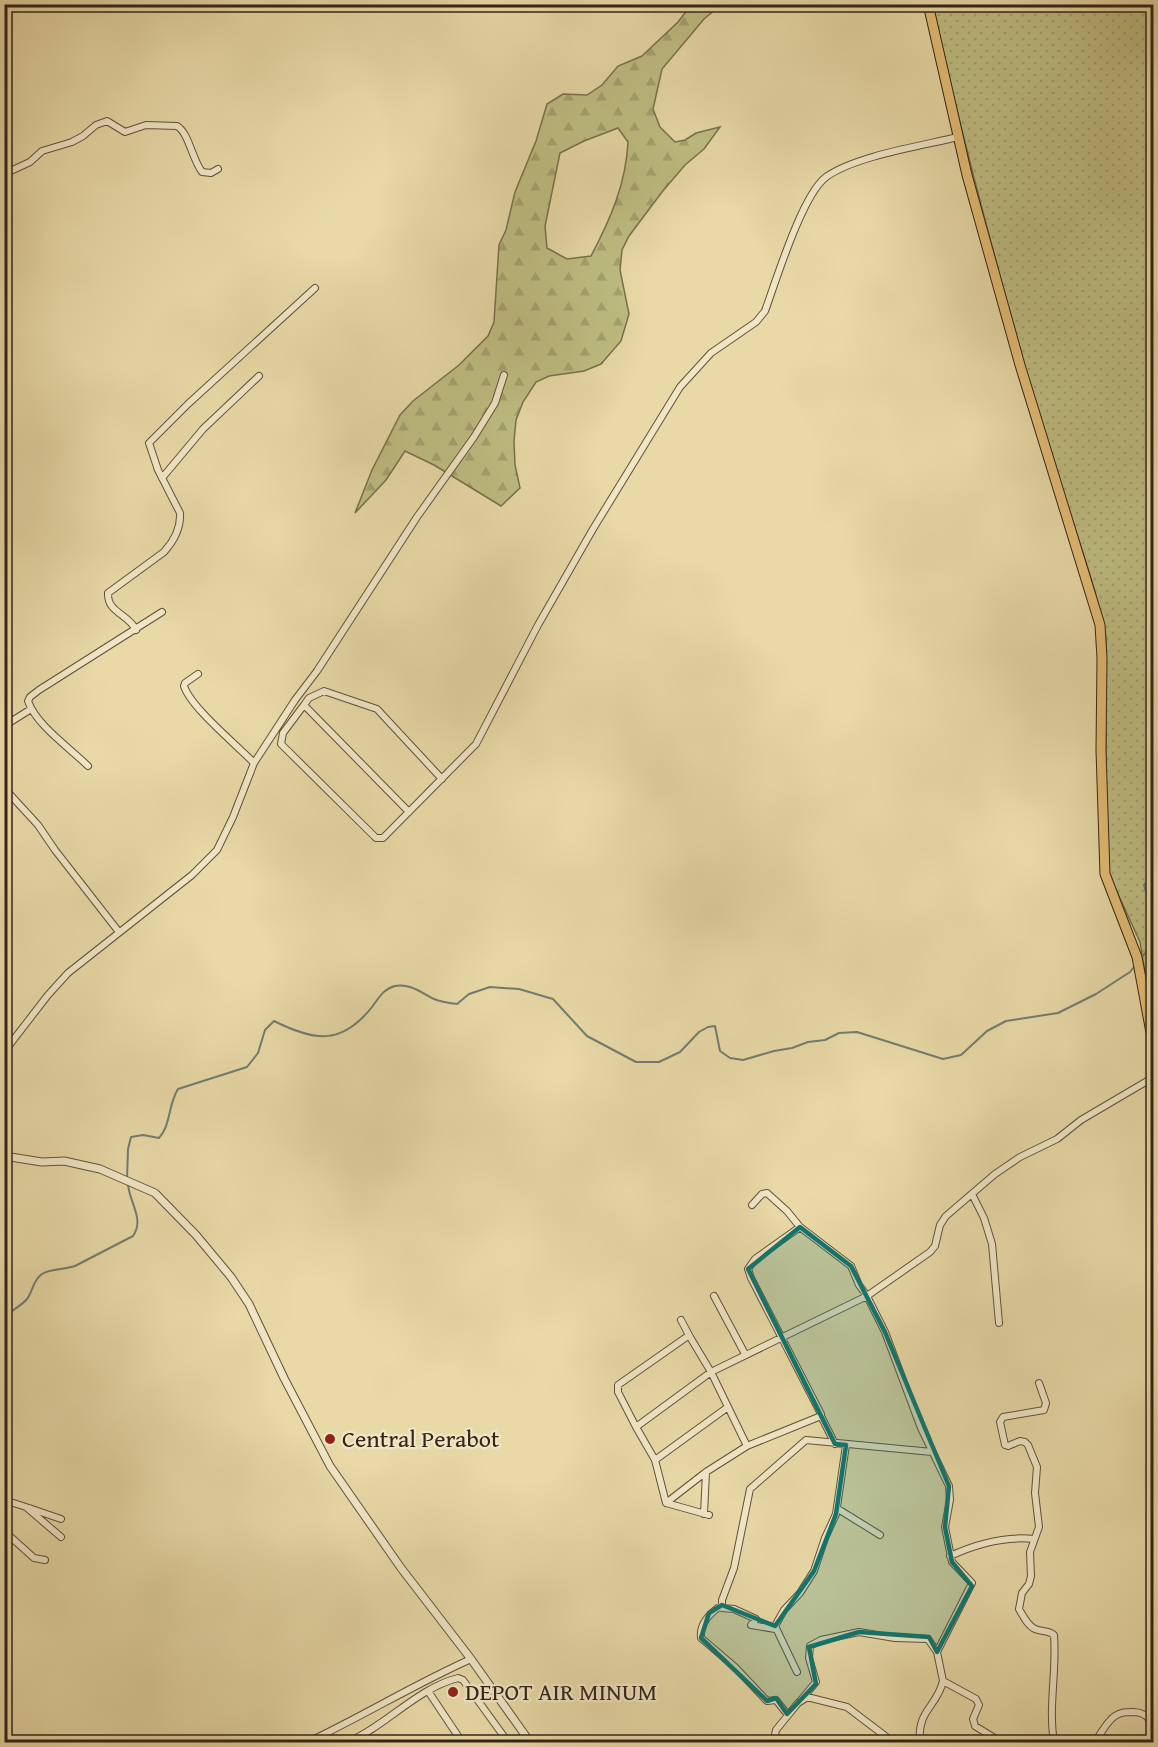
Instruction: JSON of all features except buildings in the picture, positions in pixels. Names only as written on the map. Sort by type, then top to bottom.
[{"type":"highway","points":[[928,4],[958,137],[1020,365],[1100,625],[1104,870],[1137,957],[1154,1049]]},
{"type":"street","points":[[4,11],[17,4]]},
{"type":"street","points":[[4,174],[30,162],[42,151],[72,142],[106,121],[125,132],[146,125],[177,126],[184,133],[196,164],[202,172],[218,169]]},
{"type":"street","points":[[442,778],[377,710],[324,692],[309,698],[303,705],[283,733],[280,744],[376,838],[383,838],[469,753],[482,736],[538,625],[670,400],[711,353],[756,322],[765,311],[795,228],[817,187],[825,178],[863,160],[958,137]]},
{"type":"street","points":[[136,630],[133,624],[113,609],[108,593],[164,552],[176,535],[180,520],[180,513],[150,450],[150,441],[315,288]]},
{"type":"street","points":[[4,1052],[68,973],[192,875],[217,850],[233,817],[254,763],[417,517],[474,437],[495,403],[504,375]]},
{"type":"street","points":[[162,478],[203,429],[259,376]]},
{"type":"street","points":[[88,766],[52,733],[31,709],[28,702],[30,697],[162,612]]},
{"type":"street","points":[[198,674],[185,683],[188,694],[206,716],[254,763]]},
{"type":"street","points":[[303,705],[409,812]]},
{"type":"street","points":[[4,726],[31,709]]},
{"type":"street","points":[[4,789],[26,810],[118,932]]},
{"type":"street","points":[[636,1427],[711,1372],[867,1296],[930,1252],[935,1246],[940,1225],[946,1216],[1006,1165],[1057,1139],[1081,1120],[1154,1077]]},
{"type":"street","points":[[4,1156],[42,1162],[64,1161],[100,1169],[142,1186],[171,1208],[231,1277],[249,1304],[330,1466],[401,1568],[471,1659],[530,1743]]},
{"type":"street","points":[[752,1205],[762,1194],[766,1193],[787,1211],[800,1227],[850,1266],[885,1332],[932,1452],[950,1491],[945,1527],[950,1556],[956,1569],[972,1583],[938,1652]]},
{"type":"street","points":[[972,1194],[984,1218],[992,1244],[999,1323]]},
{"type":"street","points":[[800,1227],[752,1262],[748,1269],[835,1444]]},
{"type":"street","points":[[714,1296],[745,1354]]},
{"type":"street","points":[[681,1320],[711,1372],[747,1446]]},
{"type":"street","points":[[666,1503],[655,1460],[618,1392],[618,1385],[685,1336],[690,1337]]},
{"type":"street","points":[[1039,1383],[1046,1402],[1044,1410],[1003,1418],[1000,1422],[1005,1445],[1025,1442],[1037,1467],[1035,1493],[1039,1527],[1030,1552],[1031,1576],[1029,1584],[1022,1593],[1019,1609],[1031,1626],[1054,1635],[1055,1671],[1052,1724],[1054,1743]]},
{"type":"street","points":[[655,1460],[728,1407]]},
{"type":"street","points":[[666,1503],[706,1472],[747,1446],[821,1416]]},
{"type":"street","points":[[775,1629],[751,1625],[756,1619],[734,1609],[722,1608],[722,1600],[734,1568],[751,1487],[806,1440],[932,1452]]},
{"type":"street","points":[[797,1672],[775,1629],[776,1623],[784,1610],[800,1593],[813,1571],[838,1509],[846,1445]]},
{"type":"street","points":[[666,1503],[707,1514],[706,1472]]},
{"type":"street","points":[[4,1500],[61,1519]]},
{"type":"street","points":[[26,1507],[62,1537]]},
{"type":"street","points":[[838,1509],[880,1535]]},
{"type":"street","points":[[4,1531],[34,1558],[45,1560]]},
{"type":"street","points":[[950,1556],[1004,1539],[1019,1537],[1034,1539]]},
{"type":"street","points":[[722,1605],[706,1618],[700,1633],[701,1638],[735,1667],[767,1701],[776,1700],[788,1714]]},
{"type":"street","points":[[771,1743],[776,1737],[776,1730],[816,1682],[809,1658],[809,1648],[821,1641],[859,1632],[896,1638],[924,1638],[930,1640],[938,1652],[943,1681],[922,1719],[920,1743]]},
{"type":"street","points":[[308,1743],[423,1681],[471,1659]]},
{"type":"street","points":[[348,1743],[363,1736],[428,1691],[454,1679],[463,1680],[508,1743]]},
{"type":"street","points":[[943,1681],[976,1700],[979,1705],[973,1719],[975,1726],[1001,1743]]},
{"type":"street","points":[[428,1691],[462,1743]]},
{"type":"street","points":[[801,1700],[811,1698],[847,1707],[893,1743]]},
{"type":"street","points":[[1095,1743],[1113,1718],[1125,1711],[1140,1712],[1148,1718],[1151,1722],[1151,1743]]},
{"type":"street","points":[[363,1736],[367,1743]]},
{"type":"street","points":[[776,1737],[782,1743]]},
{"type":"highlighted area","points":[[800,1227],[851,1266],[885,1332],[949,1486],[945,1527],[952,1562],[972,1586],[937,1652],[929,1637],[859,1632],[809,1647],[816,1684],[787,1714],[776,1698],[767,1701],[701,1638],[709,1613],[722,1605],[775,1626],[814,1571],[836,1514],[846,1445],[835,1444],[748,1269]]},
{"type":"green space","points":[[691,5],[721,5],[704,19],[662,69],[653,109],[660,127],[675,142],[685,140],[696,133],[720,127],[704,149],[685,165],[662,192],[629,236],[622,250],[620,270],[629,314],[621,341],[601,364],[584,371],[549,376],[536,382],[523,402],[516,420],[515,465],[520,488],[501,506],[434,465],[405,451],[386,480],[355,513],[372,470],[400,415],[413,401],[459,365],[488,336],[494,322],[499,245],[506,230],[515,192],[536,141],[547,104],[563,94],[587,95],[602,85],[618,66],[642,56],[678,22]],"holes":[[[618,128],[628,142],[624,172],[616,201],[591,256],[567,259],[547,248],[545,226],[560,153]]]},
{"type":"green space","points":[[931,5],[1153,5],[1153,1023],[1140,942],[1111,879],[1106,873],[1106,637],[1101,613],[1049,450],[1017,339]]},
{"type":"waterway","points":[[1154,872],[1144,885],[1154,918]]},
{"type":"waterway","points":[[1140,960],[1154,941]]},
{"type":"waterway","points":[[127,1179],[128,1149],[131,1137],[143,1135],[159,1138],[166,1127],[172,1102],[178,1089],[247,1067],[258,1053],[265,1030],[274,1021],[314,1036],[338,1034],[361,1020],[379,997],[395,986],[411,987],[437,1000],[457,1004],[469,994],[490,987],[519,989],[553,999],[587,1036],[636,1062],[659,1062],[680,1052],[699,1032],[715,1026],[720,1051],[730,1058],[743,1060],[808,1042],[825,1040],[839,1033],[857,1032],[943,1059],[961,1055],[987,1031],[1006,1021],[1058,1013],[1096,994],[1134,967]]},
{"type":"waterway","points":[[4,1317],[27,1299],[42,1274],[75,1266],[133,1236],[137,1217],[128,1184]]},
{"type":"place","name":"Central Perabot","points":[[330,1439]]},
{"type":"place","name":"DEPOT AIR MINUM","points":[[453,1692]]}]
